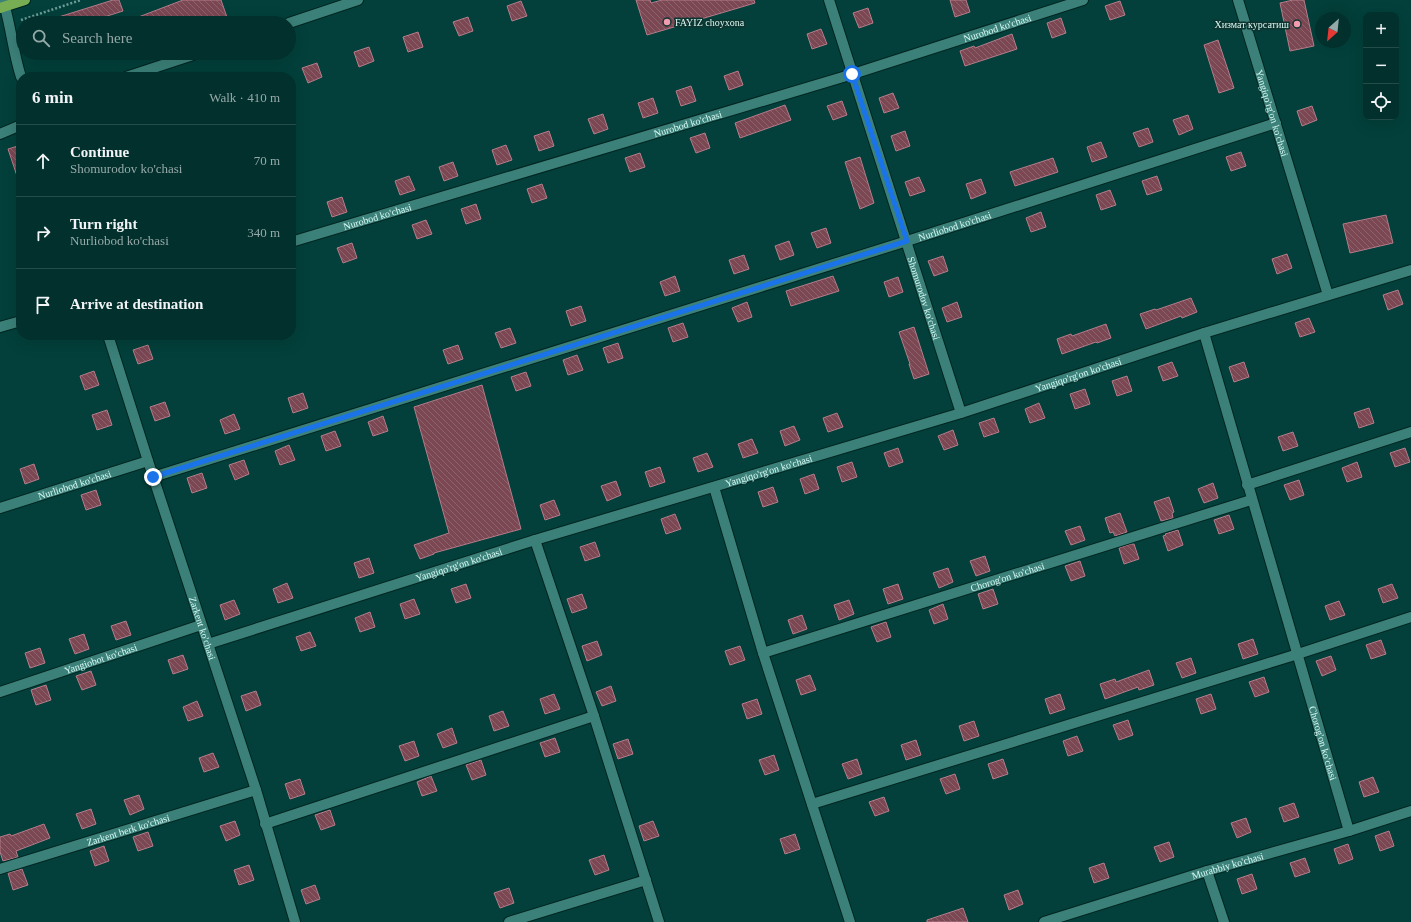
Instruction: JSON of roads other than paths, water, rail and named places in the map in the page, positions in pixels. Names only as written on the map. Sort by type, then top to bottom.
[{"type":"main road","points":[[3,5],[24,0]]},
{"type":"street","points":[[296,21],[358,0]]},
{"type":"street","name":"Shomurodov ko'chasi","points":[[830,0],[852,74],[962,413]]},
{"type":"street","name":"Nurobod ko'chasi","points":[[296,241],[852,74],[1082,0]]},
{"type":"street","name":"Yangiqo'rg'on ko'chasi","points":[[1238,0],[1328,295]]},
{"type":"street","points":[[3,5],[9,24],[15,59],[19,72]]},
{"type":"street","points":[[141,72],[177,60]]},
{"type":"street","name":"Nurliobod ko'chasi","points":[[153,477],[907,241],[1276,123]]},
{"type":"street","points":[[0,134],[16,127]]},
{"type":"street","name":"Yangiqo'rg'on ko'chasi","points":[[208,644],[535,540],[962,413],[1204,333],[1411,270]]},
{"type":"street","points":[[0,326],[16,322]]},
{"type":"street","name":"Chorog'on ko'chasi","points":[[1204,333],[1251,500],[1298,654],[1349,831]]},
{"type":"street","name":"Zarkent ko'chasi","points":[[110,340],[201,625],[256,790],[294,922]]},
{"type":"street","points":[[1247,485],[1411,432]]},
{"type":"street","name":"Nurliobod ko'chasi","points":[[0,508],[148,461]]},
{"type":"street","points":[[714,487],[763,653],[850,922]]},
{"type":"street","name":"Chorog'on ko'chasi","points":[[763,653],[1251,500]]},
{"type":"street","points":[[535,540],[594,716],[659,922]]},
{"type":"street","points":[[812,804],[1298,654],[1411,617]]},
{"type":"street","name":"Yangiobot ko'chasi","points":[[0,692],[201,625]]},
{"type":"street","points":[[265,824],[594,716]]},
{"type":"street","name":"Zarkent berk ko'chasi","points":[[0,869],[256,790]]},
{"type":"street","name":"Murabbiy ko'chasi","points":[[1044,922],[1207,871],[1349,831],[1411,811]]},
{"type":"street","points":[[1207,871],[1224,922]]},
{"type":"street","points":[[508,922],[646,880]]},
{"type":"place","name":"FAYIZ choyxona","points":[[667,22]]},
{"type":"place","name":"Хизмат курсатиш","points":[[1297,24]]}]
